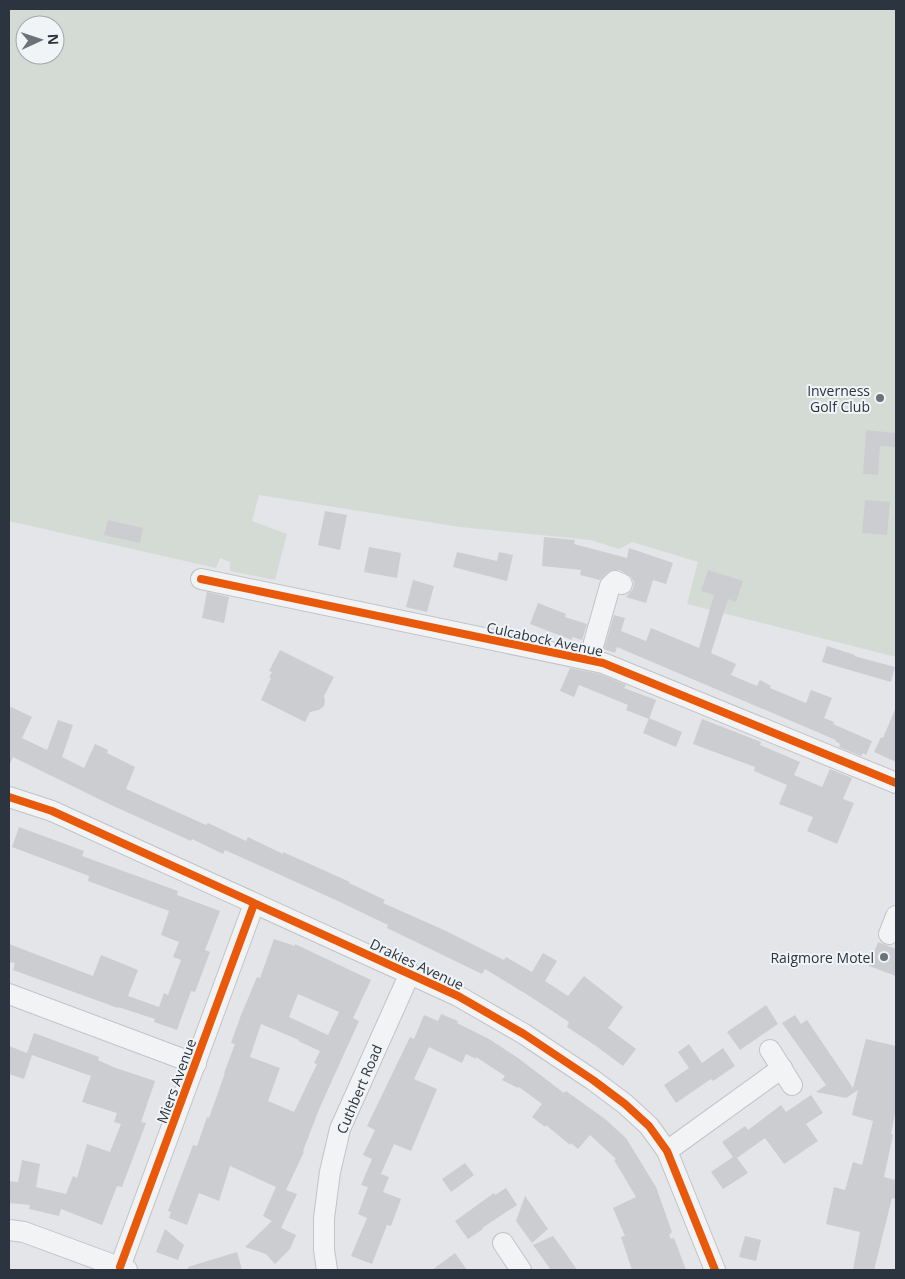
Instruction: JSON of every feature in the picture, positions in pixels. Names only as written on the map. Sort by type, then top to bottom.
[{"type":"street","name":"Culcabock Avenue","points":[[201,579],[603,663],[896,783]]},
{"type":"street","points":[[589,660],[610,586],[615,581],[622,584]]},
{"type":"street","name":"Drakies Avenue","points":[[9,797],[52,811],[410,973],[458,996],[524,1034],[625,1104],[649,1126],[667,1151],[715,1270]]},
{"type":"street","name":"Miers Avenue","points":[[124,1269],[254,904]]},
{"type":"street","points":[[889,934],[896,916]]},
{"type":"street","name":"Cuthbert Road","points":[[326,1270],[324,1218],[330,1172],[340,1129],[410,973]]},
{"type":"street","name":"Miers Avenue","points":[[9,994],[196,1064]]},
{"type":"street","points":[[667,1151],[787,1076],[770,1050]]},
{"type":"street","points":[[9,1230],[24,1232],[124,1269]]},
{"type":"shaded area","name":"Inverness Golf Club","points":[[9,9],[896,9],[896,657],[687,604],[698,562],[632,542],[619,549],[591,540],[460,527],[259,495],[252,521],[287,534],[275,580],[230,571],[230,562],[220,558],[216,568],[9,521]]},
{"type":"building","points":[[866,430],[896,433],[896,447],[880,446],[878,475],[863,474]]},
{"type":"building","points":[[865,500],[890,502],[887,535],[862,533]]},
{"type":"building","points":[[325,511],[347,515],[340,550],[318,545]]},
{"type":"building","points":[[108,520],[143,528],[140,543],[104,535]]},
{"type":"building","points":[[544,537],[575,540],[574,544],[627,558],[629,548],[673,563],[666,584],[653,580],[646,603],[626,597],[633,589],[634,582],[631,577],[620,570],[612,570],[600,580],[580,575],[581,570],[542,566]]},
{"type":"building","points":[[369,547],[401,553],[397,578],[364,572]]},
{"type":"building","points":[[457,552],[497,561],[499,552],[513,555],[507,581],[453,567]]},
{"type":"building","points":[[708,570],[743,581],[736,602],[728,599],[711,653],[736,664],[731,675],[757,686],[760,680],[771,686],[770,688],[806,703],[811,690],[832,698],[824,718],[834,722],[833,724],[872,741],[866,755],[863,753],[861,756],[839,747],[840,744],[836,740],[617,647],[615,653],[604,649],[614,615],[625,618],[621,631],[646,641],[651,628],[699,648],[714,595],[701,591]]},
{"type":"building","points":[[413,580],[434,586],[427,612],[406,607]]},
{"type":"building","points":[[207,592],[229,597],[224,623],[202,618]]},
{"type":"building","points":[[538,603],[566,614],[565,617],[587,624],[582,640],[572,637],[572,640],[530,624]]},
{"type":"building","points":[[827,646],[854,656],[895,667],[891,682],[822,662]]},
{"type":"building","points":[[280,650],[334,677],[324,696],[324,706],[319,710],[310,712],[305,722],[261,700],[271,678],[269,677],[272,672],[269,671]]},
{"type":"building","points":[[570,668],[600,674],[626,685],[624,688],[656,700],[649,719],[626,710],[628,705],[579,685],[574,697],[560,691]]},
{"type":"building","points":[[9,706],[32,717],[22,738],[47,750],[58,720],[73,725],[62,757],[84,768],[95,744],[108,750],[107,753],[135,767],[126,789],[206,825],[208,823],[246,841],[248,837],[350,882],[385,900],[383,903],[446,931],[504,960],[506,957],[532,972],[543,953],[557,961],[545,981],[568,996],[584,976],[623,1007],[608,1028],[636,1049],[623,1066],[567,1027],[569,1022],[485,969],[482,974],[387,928],[388,925],[340,902],[225,850],[223,854],[192,839],[191,841],[111,805],[13,757],[9,766]]},
{"type":"building","points":[[896,707],[896,762],[874,752],[881,737],[883,738]]},
{"type":"building","points":[[649,718],[682,732],[676,747],[643,733]]},
{"type":"building","points":[[702,719],[761,742],[760,745],[800,762],[794,775],[822,787],[830,769],[852,778],[843,799],[854,803],[837,844],[807,831],[813,817],[779,804],[787,785],[754,771],[755,767],[693,744]]},
{"type":"building","points":[[19,827],[84,851],[82,856],[178,891],[177,895],[220,911],[205,950],[210,952],[195,992],[191,991],[177,1030],[154,1022],[155,1019],[118,1008],[13,970],[15,963],[9,962],[9,944],[93,976],[101,955],[138,970],[128,996],[159,1007],[164,993],[168,995],[181,960],[173,957],[179,942],[161,935],[169,911],[88,881],[89,876],[12,847]]},
{"type":"building","points":[[274,939],[295,946],[295,944],[371,980],[353,1018],[359,1021],[320,1107],[304,1152],[286,1190],[297,1194],[281,1228],[296,1235],[290,1249],[275,1264],[266,1254],[245,1247],[272,1221],[263,1216],[276,1187],[230,1166],[219,1201],[199,1193],[187,1225],[169,1218],[171,1212],[168,1211],[193,1145],[197,1146],[207,1117],[209,1118],[235,1044],[231,1043],[241,1015],[257,977],[260,978]],"holes":[[[298,994],[339,1012],[328,1035],[289,1017]],[[261,1024],[320,1051],[314,1063],[317,1064],[294,1112],[268,1101],[280,1068],[250,1057]]]},
{"type":"building","name":"Raigmore Motel","points":[[878,942],[896,949],[896,976],[869,966]]},
{"type":"building","points":[[766,1005],[778,1024],[740,1050],[727,1032]]},
{"type":"building","points":[[441,1014],[458,1021],[457,1023],[489,1039],[518,1058],[564,1093],[566,1091],[605,1119],[626,1138],[656,1187],[672,1232],[669,1235],[671,1239],[674,1238],[686,1270],[632,1270],[621,1237],[625,1236],[613,1208],[636,1197],[614,1160],[616,1159],[590,1135],[578,1149],[571,1143],[570,1145],[546,1125],[545,1127],[532,1117],[542,1104],[519,1087],[502,1080],[505,1076],[476,1057],[476,1059],[466,1054],[462,1063],[429,1047],[414,1079],[437,1089],[411,1151],[394,1144],[381,1174],[389,1177],[383,1192],[401,1199],[391,1226],[387,1225],[372,1264],[351,1256],[367,1218],[358,1214],[368,1187],[361,1185],[372,1159],[363,1155],[375,1130],[367,1126],[410,1037],[414,1039],[424,1015],[438,1021]]},
{"type":"building","points":[[795,1015],[801,1024],[807,1020],[853,1088],[866,1039],[896,1046],[896,1108],[891,1134],[893,1135],[884,1177],[896,1180],[896,1199],[892,1198],[874,1270],[853,1270],[860,1232],[826,1224],[834,1187],[845,1190],[853,1162],[862,1165],[873,1121],[852,1115],[858,1090],[846,1098],[816,1092],[826,1085],[782,1023]]},
{"type":"building","points":[[34,1033],[99,1057],[98,1060],[113,1067],[155,1081],[141,1122],[146,1123],[122,1187],[117,1186],[102,1225],[61,1209],[59,1216],[29,1209],[30,1205],[9,1203],[9,1181],[18,1182],[22,1160],[40,1164],[36,1187],[66,1194],[73,1176],[77,1178],[87,1144],[110,1152],[121,1124],[114,1122],[117,1113],[82,1102],[91,1076],[32,1055],[24,1079],[9,1074],[9,1046],[27,1053]]},
{"type":"building","points":[[689,1044],[702,1063],[723,1048],[735,1066],[713,1081],[711,1079],[676,1103],[664,1085],[689,1068],[678,1052]]},
{"type":"building","points":[[811,1095],[823,1113],[806,1124],[818,1141],[784,1164],[765,1138],[737,1158],[748,1173],[723,1189],[711,1172],[733,1157],[722,1142],[745,1126],[748,1130],[781,1105],[786,1112]]},
{"type":"building","points":[[465,1163],[474,1175],[451,1192],[442,1179]]},
{"type":"building","points":[[506,1188],[517,1205],[468,1239],[455,1221],[494,1193],[495,1195]]},
{"type":"building","points":[[525,1196],[548,1229],[532,1243],[516,1221]]},
{"type":"building","points":[[165,1229],[184,1245],[178,1260],[156,1252]]},
{"type":"building","points":[[553,1236],[577,1270],[551,1270],[533,1245]]},
{"type":"building","points":[[745,1236],[761,1240],[756,1261],[739,1257]]},
{"type":"building","points":[[237,1252],[242,1270],[188,1270],[188,1267]]},
{"type":"building","points":[[455,1253],[467,1270],[432,1270]]},
{"type":"cycle path","points":[[201,579],[603,663],[896,783]]},
{"type":"cycle path","points":[[9,797],[52,811],[458,996],[524,1034],[593,1080],[625,1104],[649,1126],[667,1151],[715,1270]]},
{"type":"cycle path","points":[[120,1267],[254,904]]},
{"type":"place","name":"Inverness Golf Club","points":[[880,398]]},
{"type":"place","name":"Raigmore Motel","points":[[884,957]]}]
